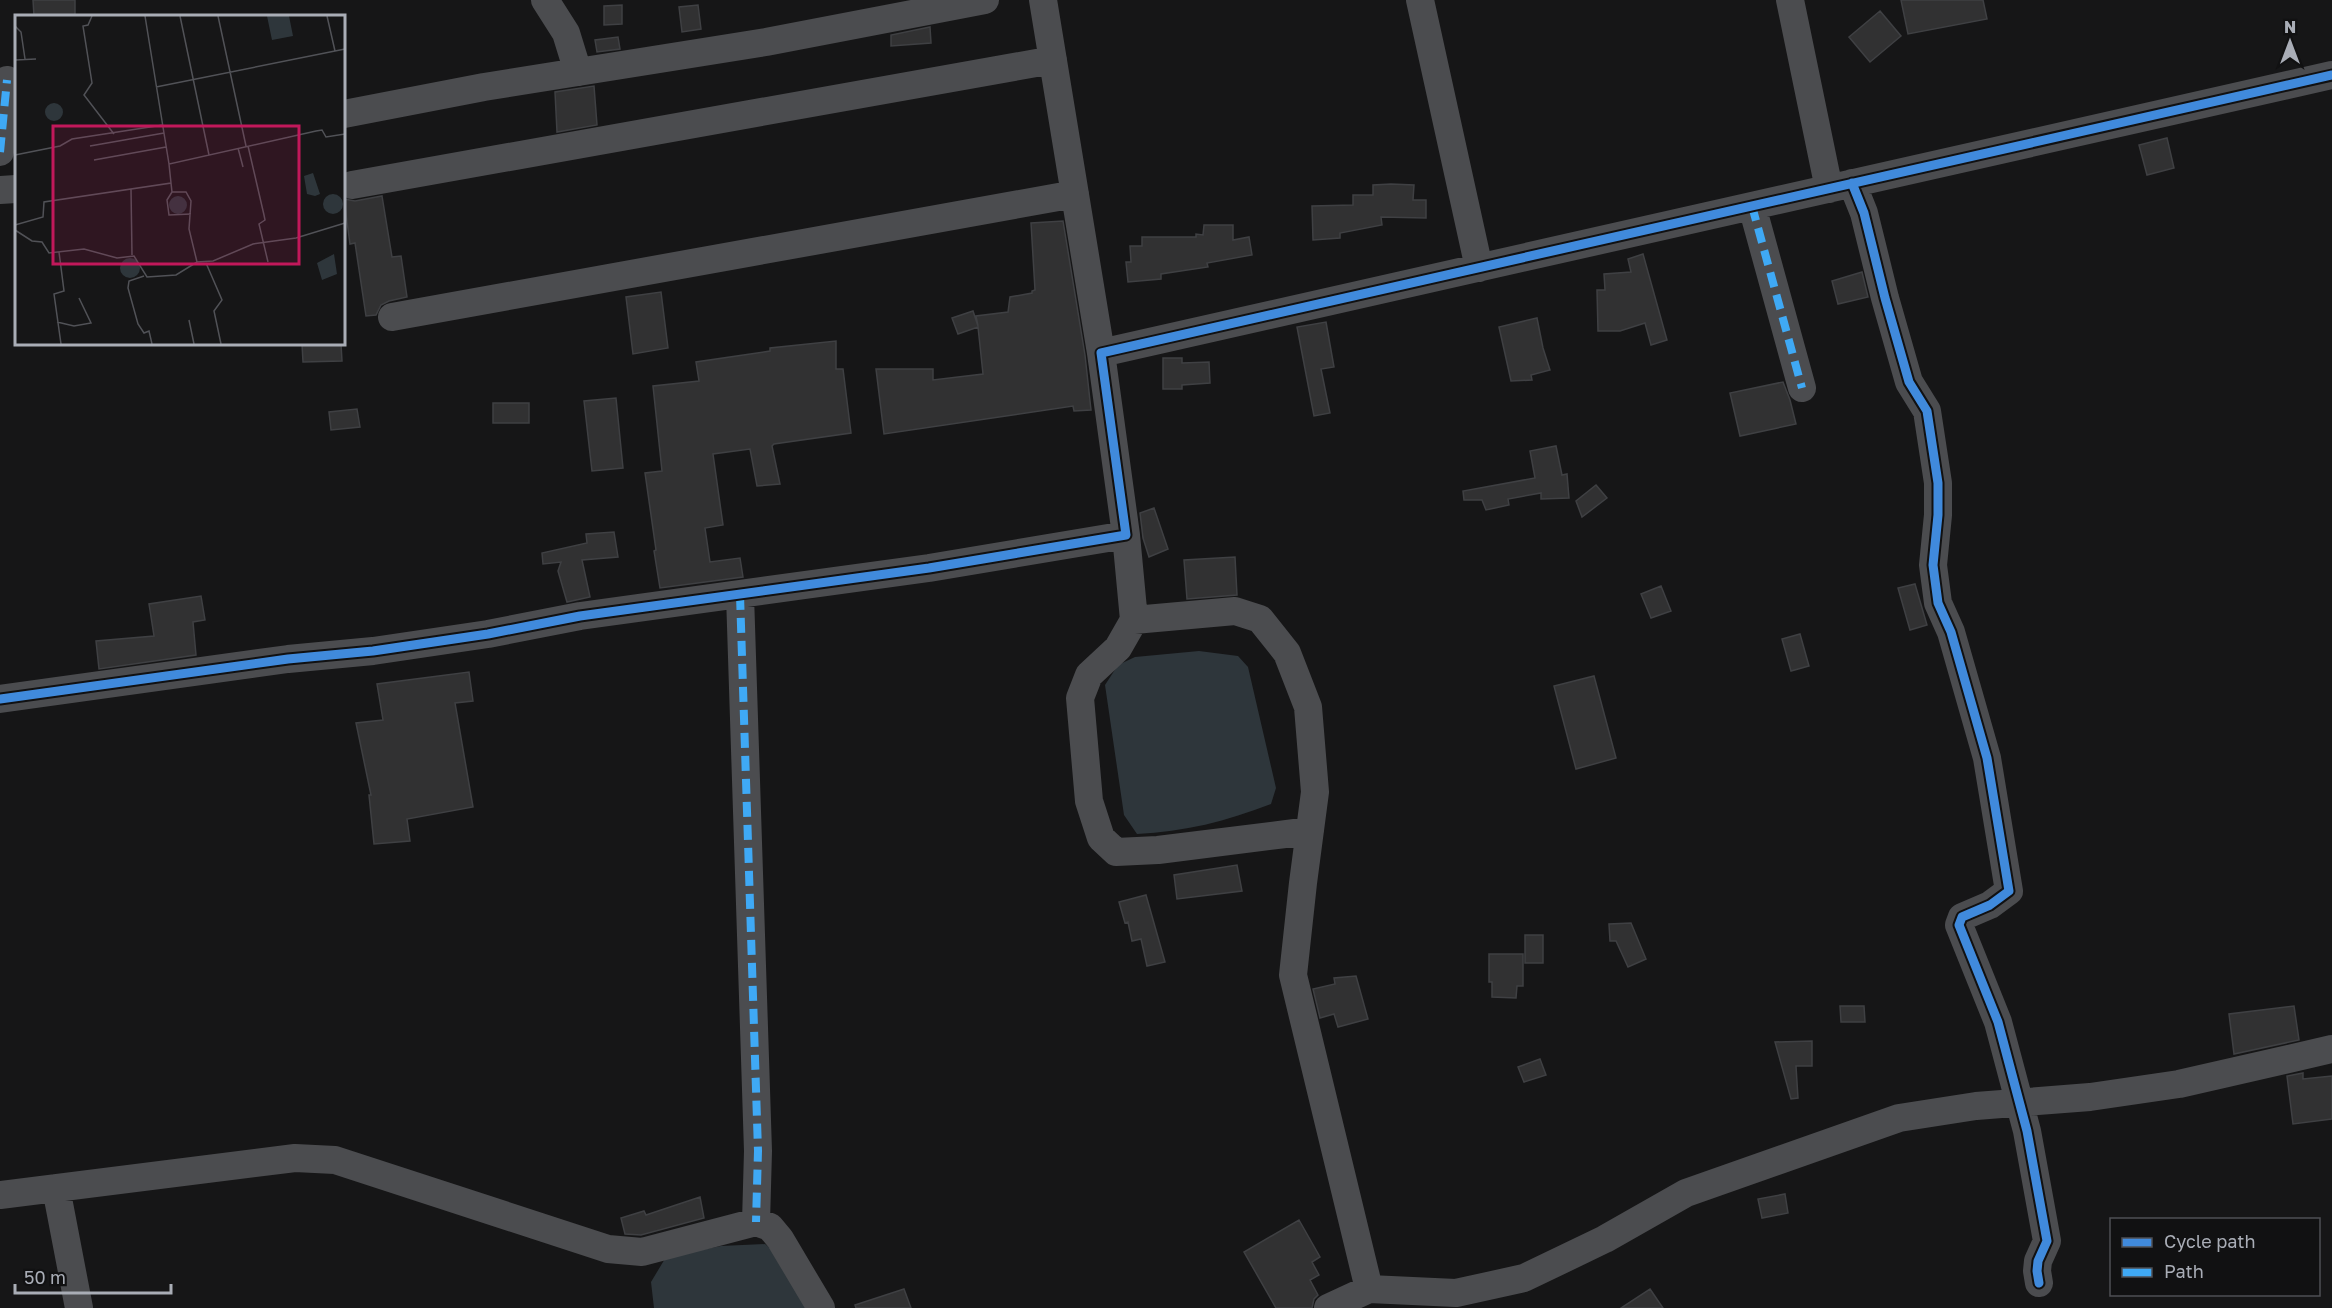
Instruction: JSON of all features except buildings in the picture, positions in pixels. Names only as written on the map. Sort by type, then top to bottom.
[{"type":"street","points":[[545,0],[566,33],[578,72]]},
{"type":"street","points":[[345,114],[578,72],[766,42],[985,0]]},
{"type":"street","points":[[1043,0],[1101,353],[1126,535],[1134,620],[1118,648],[1089,675],[1080,698],[1089,801],[1101,838],[1116,852],[1158,850],[1310,831]]},
{"type":"street","points":[[1420,0],[1479,268]]},
{"type":"street","points":[[1790,0],[1840,186],[1864,213],[1909,382],[1927,411],[1938,483],[1933,565],[1938,603],[1950,632],[1987,758],[2009,891],[1990,905],[1962,917],[1959,925],[1998,1022],[2027,1131],[2047,1241],[2038,1261],[2039,1283]]},
{"type":"street","points":[[352,185],[1053,60]]},
{"type":"street","points":[[1101,353],[2332,75]]},
{"type":"street","points":[[0,152],[7,80]]},
{"type":"street","points":[[0,190],[15,189]]},
{"type":"street","points":[[393,317],[1075,195]]},
{"type":"street","points":[[1752,206],[1802,388]]},
{"type":"street","points":[[0,699],[288,659],[373,651],[488,634],[580,616],[929,568],[1126,535]]},
{"type":"street","points":[[740,595],[757,1139],[756,1222]]},
{"type":"street","points":[[1134,620],[1235,611],[1260,619],[1287,653],[1308,706],[1315,792],[1293,975],[1368,1289]]},
{"type":"street","points":[[1328,1308],[1368,1289],[1458,1300],[1524,1278],[1605,1239],[1686,1193],[1899,1118],[1976,1106],[2090,1097],[2179,1084],[2332,1049]]},
{"type":"street","points":[[0,1195],[295,1158],[334,1160],[608,1250],[642,1252],[756,1222],[770,1227],[780,1239],[821,1308]]},
{"type":"street","points":[[56,1188],[79,1308]]},
{"type":"shaded area","points":[[1199,651],[1238,656],[1248,667],[1276,788],[1271,804],[1205,825],[1137,834],[1124,815],[1105,685],[1118,665],[1135,657]]},
{"type":"shaded area","points":[[765,1244],[790,1265],[807,1308],[654,1308],[651,1282],[666,1257],[721,1246]]},
{"type":"marked path","points":[[0,152],[7,80]]},
{"type":"marked path","points":[[1752,206],[1802,388]]},
{"type":"marked path","points":[[740,595],[758,1151],[756,1222]]},
{"type":"cycle path","points":[[0,699],[288,659],[373,651],[488,634],[580,616],[929,568],[1126,535],[1101,353],[2332,75]]},
{"type":"cycle path","points":[[1852,183],[1864,213],[1909,382],[1927,411],[1938,483],[1938,515],[1933,565],[1938,603],[1951,632],[1987,758],[2009,891],[1990,905],[1962,917],[1959,925],[1998,1022],[2027,1131],[2047,1241],[2038,1261],[2039,1283]]}]
